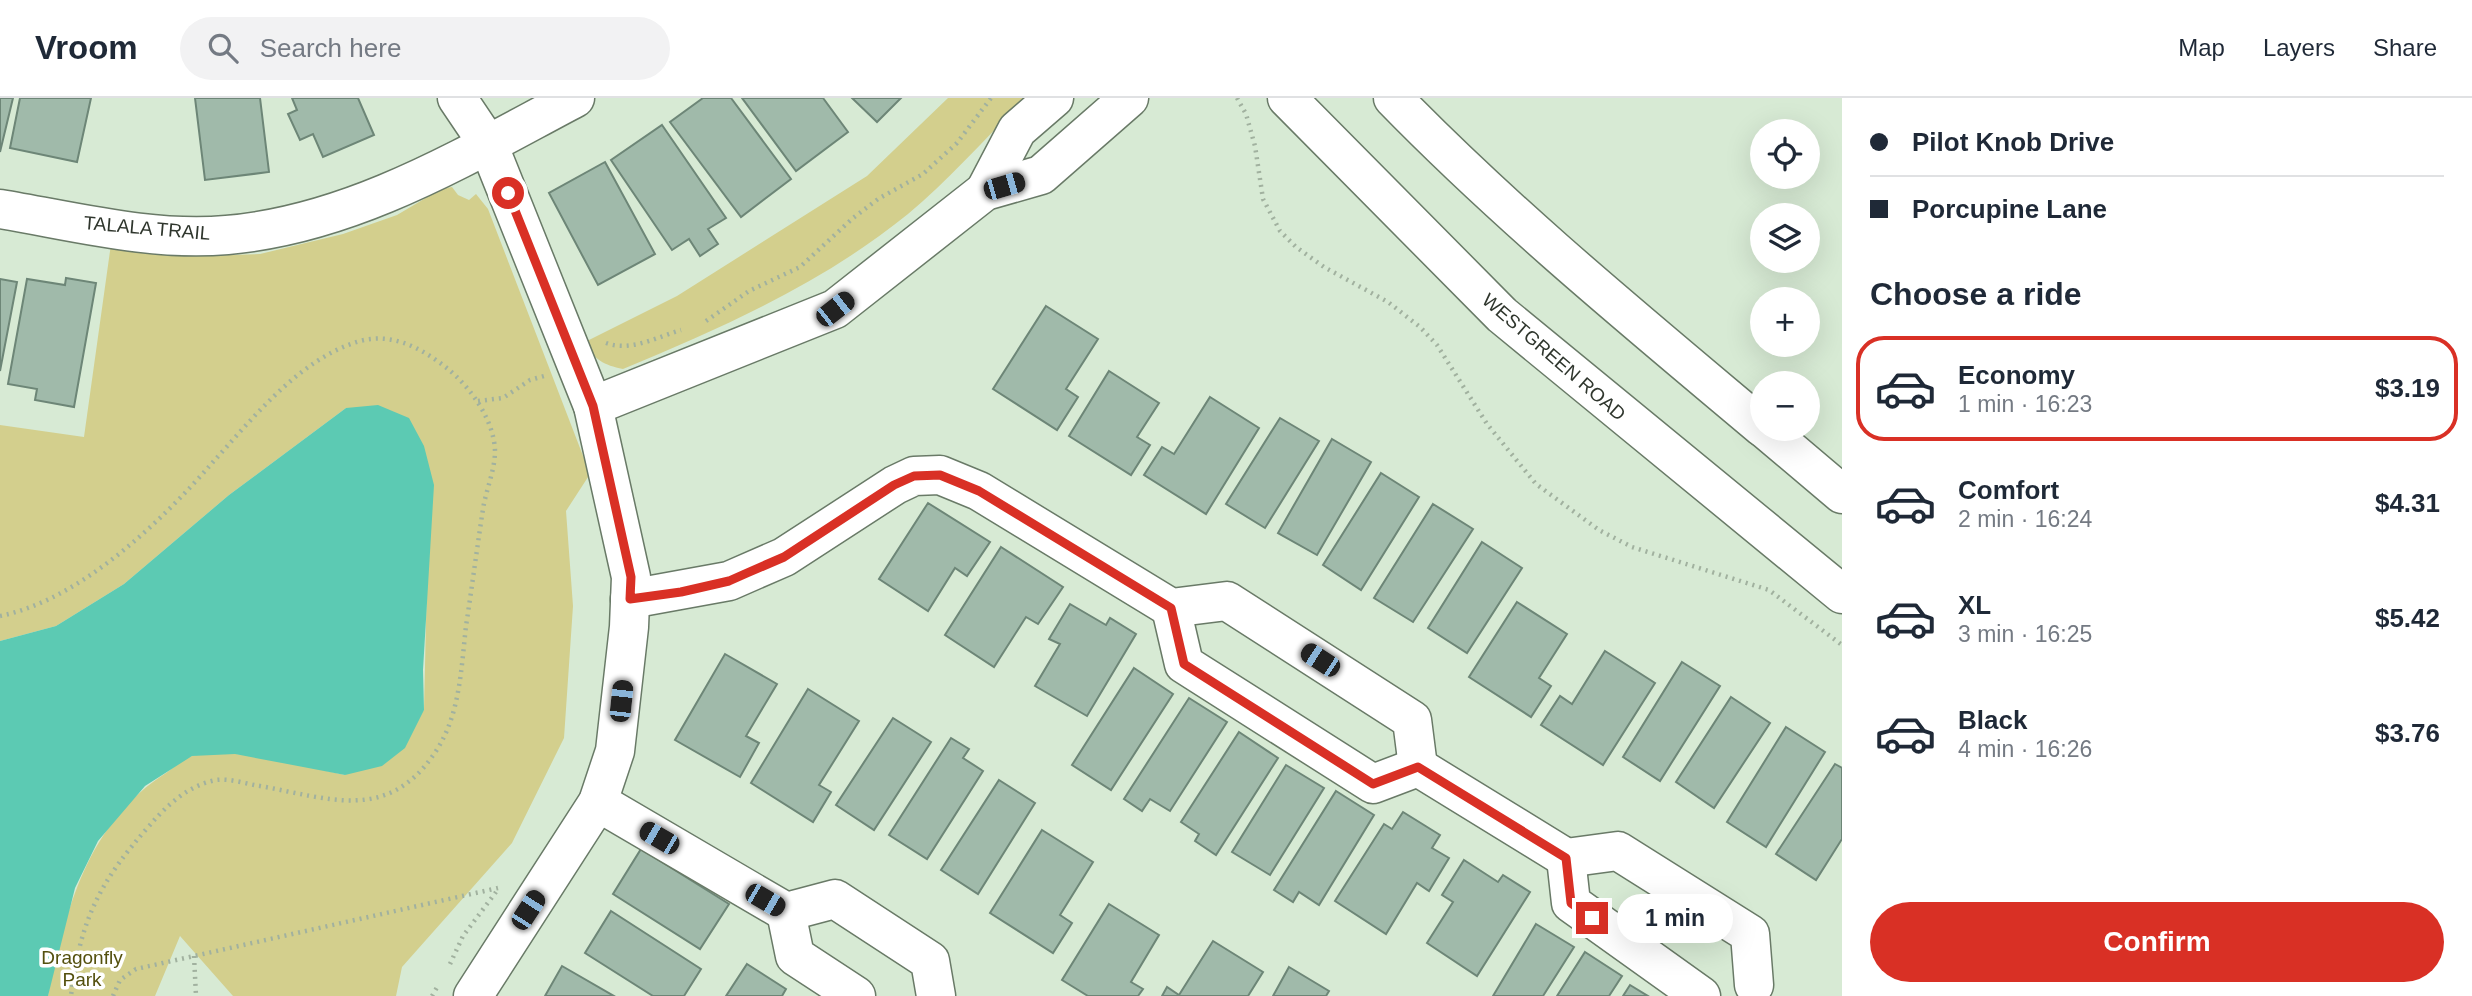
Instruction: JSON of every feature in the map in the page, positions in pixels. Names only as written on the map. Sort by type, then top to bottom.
[{"type":"street","points":[[454,981],[598,802],[615,751],[631,577],[593,406],[488,144],[457,98]]},
{"type":"street","name":"TALALA TRAIL","points":[[0,209],[114,228],[226,236],[332,215],[396,191],[575,98]]},
{"type":"street","points":[[985,191],[1017,130],[1054,98]]},
{"type":"street","points":[[593,406],[835,309],[985,191],[1041,175],[1129,98]]},
{"type":"street","name":"WESTGREEN ROAD","points":[[1287,98],[1502,315],[1842,594]]},
{"type":"street","points":[[1393,98],[1455,162],[1521,221],[1750,417]]},
{"type":"street","points":[[1779,441],[1842,494]]},
{"type":"street","points":[[630,599],[729,581],[784,557],[894,485],[914,476],[940,475],[979,491],[1171,608],[1227,601],[1412,720],[1418,767]]},
{"type":"street","points":[[1171,608],[1184,664],[1373,784],[1418,767]]},
{"type":"street","points":[[1418,767],[1566,858],[1618,851],[1750,934],[1750,990],[1711,996]]},
{"type":"street","points":[[598,802],[786,912],[835,899],[930,961],[936,996]]},
{"type":"street","points":[[1566,858],[1571,903],[1701,996]]},
{"type":"street","points":[[786,912],[795,956],[856,996]]},
{"type":"path","points":[[697,326],[749,291],[800,267],[853,218],[887,193],[923,174],[957,143],[991,98]]},
{"type":"path","points":[[1237,98],[1246,114],[1255,146],[1263,199],[1280,231],[1296,247],[1324,267],[1388,302],[1420,327],[1437,345],[1493,432],[1536,484],[1600,530],[1632,547],[1769,590],[1842,645]]},
{"type":"path","points":[[596,337],[620,347],[688,328]]},
{"type":"path","points":[[0,616],[46,601],[112,558],[170,507],[258,414],[296,379],[326,357],[362,340],[394,340],[427,353],[478,401],[495,450],[480,527],[455,708],[436,752],[412,780],[392,793],[369,800],[345,802],[218,780],[178,797],[118,862],[102,884],[77,955],[71,996]]},
{"type":"path","points":[[113,996],[125,974],[498,888],[463,936],[454,981],[432,996]]},
{"type":"path","points":[[194,956],[196,996]]},
{"type":"green space","points":[[948,98],[1026,98],[954,172],[908,214],[842,261],[772,302],[623,369],[600,361],[588,348],[585,342],[677,296],[867,176]]},
{"type":"green space","name":"Dragonfly Park","points":[[452,187],[458,195],[469,200],[476,194],[488,209],[590,474],[566,511],[573,606],[564,738],[512,843],[402,967],[396,996],[233,996],[180,936],[155,996],[48,996],[63,932],[84,871],[117,817],[139,793],[185,759],[208,753],[268,758],[345,775],[424,710],[427,578],[346,408],[229,495],[124,584],[56,626],[0,641],[0,425],[84,437],[111,244],[196,256],[260,254],[343,234],[397,215],[441,189]]},
{"type":"water","points":[[378,405],[409,418],[424,446],[434,485],[423,670],[424,710],[405,748],[382,766],[345,775],[235,754],[192,756],[145,786],[98,841],[75,888],[48,996],[0,996],[0,641],[56,626],[124,584],[229,495],[346,408]]},
{"type":"building","points":[[0,98],[13,98],[0,152]]},
{"type":"building","points":[[20,98],[91,98],[77,162],[10,148]]},
{"type":"building","points":[[195,98],[260,98],[269,172],[205,180]]},
{"type":"building","points":[[292,98],[358,98],[374,135],[323,157],[313,134],[300,140],[288,114],[297,110]]},
{"type":"building","points":[[703,98],[731,98],[791,179],[741,217],[670,122]]},
{"type":"building","points":[[742,98],[823,98],[848,132],[796,171]]},
{"type":"building","points":[[852,98],[901,98],[877,122]]},
{"type":"building","points":[[662,125],[726,218],[708,229],[718,244],[700,256],[689,239],[672,250],[611,160]]},
{"type":"building","points":[[605,162],[655,254],[598,285],[549,193]]},
{"type":"building","points":[[66,278],[96,283],[74,407],[35,400],[37,389],[8,384],[27,279],[65,285]]},
{"type":"building","points":[[0,279],[17,282],[0,371]]},
{"type":"building","points":[[1046,306],[1098,339],[1066,389],[1078,397],[1057,430],[993,389]]},
{"type":"building","points":[[1109,371],[1159,403],[1137,437],[1150,445],[1131,475],[1069,436]]},
{"type":"building","points":[[1210,397],[1259,428],[1206,514],[1144,475],[1162,447],[1174,454]]},
{"type":"building","points":[[1280,418],[1319,441],[1265,528],[1226,504]]},
{"type":"building","points":[[1332,439],[1371,462],[1317,555],[1278,533]]},
{"type":"building","points":[[1381,473],[1419,497],[1361,590],[1323,565]]},
{"type":"building","points":[[928,503],[990,542],[967,576],[955,568],[928,611],[879,579]]},
{"type":"building","points":[[1433,504],[1473,529],[1413,622],[1374,598]]},
{"type":"building","points":[[1482,542],[1522,568],[1467,653],[1428,628]]},
{"type":"building","points":[[1001,547],[1063,587],[1038,624],[1026,617],[994,667],[945,635]]},
{"type":"building","points":[[1517,602],[1567,634],[1539,678],[1551,686],[1531,717],[1469,677]]},
{"type":"building","points":[[1070,604],[1106,625],[1110,618],[1136,634],[1087,716],[1035,686],[1060,644],[1049,639]]},
{"type":"building","points":[[1605,651],[1655,683],[1603,765],[1541,725],[1560,696],[1572,704]]},
{"type":"building","points":[[725,654],[777,684],[746,736],[759,743],[740,777],[675,740]]},
{"type":"building","points":[[1682,662],[1720,686],[1660,781],[1623,757]]},
{"type":"building","points":[[1134,668],[1173,694],[1111,790],[1072,765]]},
{"type":"building","points":[[808,689],[859,721],[819,785],[831,792],[813,822],[751,783]]},
{"type":"building","points":[[1731,697],[1770,723],[1714,808],[1676,782]]},
{"type":"building","points":[[1189,698],[1227,722],[1170,811],[1150,799],[1142,811],[1124,799]]},
{"type":"building","points":[[893,718],[931,742],[874,830],[836,805]]},
{"type":"building","points":[[1786,727],[1825,752],[1766,847],[1727,822]]},
{"type":"building","points":[[1239,732],[1278,758],[1216,855],[1195,841],[1199,834],[1181,822]]},
{"type":"building","points":[[951,738],[969,749],[963,758],[983,771],[927,859],[889,835]]},
{"type":"building","points":[[1835,764],[1842,768],[1842,839],[1816,880],[1776,854]]},
{"type":"building","points":[[1286,765],[1324,788],[1270,875],[1232,852]]},
{"type":"building","points":[[999,780],[1035,803],[978,894],[941,870]]},
{"type":"building","points":[[1336,791],[1374,815],[1319,905],[1299,892],[1293,902],[1274,890]]},
{"type":"building","points":[[1403,812],[1440,835],[1432,848],[1449,858],[1429,891],[1417,883],[1386,934],[1335,901],[1384,824],[1392,829]]},
{"type":"building","points":[[1042,830],[1093,862],[1060,915],[1072,923],[1053,953],[990,913]]},
{"type":"building","points":[[641,849],[729,904],[700,949],[613,894]]},
{"type":"building","points":[[1464,860],[1498,882],[1503,875],[1530,892],[1477,976],[1427,943],[1453,902],[1442,895]]},
{"type":"building","points":[[1109,904],[1159,935],[1131,982],[1143,989],[1138,996],[1088,996],[1062,980]]},
{"type":"building","points":[[611,911],[701,969],[684,996],[653,996],[585,953]]},
{"type":"building","points":[[1536,924],[1574,947],[1543,996],[1493,996]]},
{"type":"building","points":[[1213,941],[1263,972],[1248,996],[1162,996],[1167,987],[1179,995]]},
{"type":"building","points":[[1585,952],[1622,976],[1609,996],[1557,996]]},
{"type":"building","points":[[747,964],[786,989],[782,996],[726,996]]},
{"type":"building","points":[[562,966],[614,996],[545,996]]},
{"type":"building","points":[[1289,967],[1329,991],[1326,996],[1273,996]]},
{"type":"building","points":[[1630,985],[1648,996],[1623,996]]},
{"type":"route","points":[[508,193],[593,406],[631,577],[630,599],[681,592],[729,581],[784,557],[894,485],[914,476],[940,475],[979,491],[1171,608],[1184,664],[1373,784],[1418,767],[1566,858],[1571,903],[1592,918]]}]
